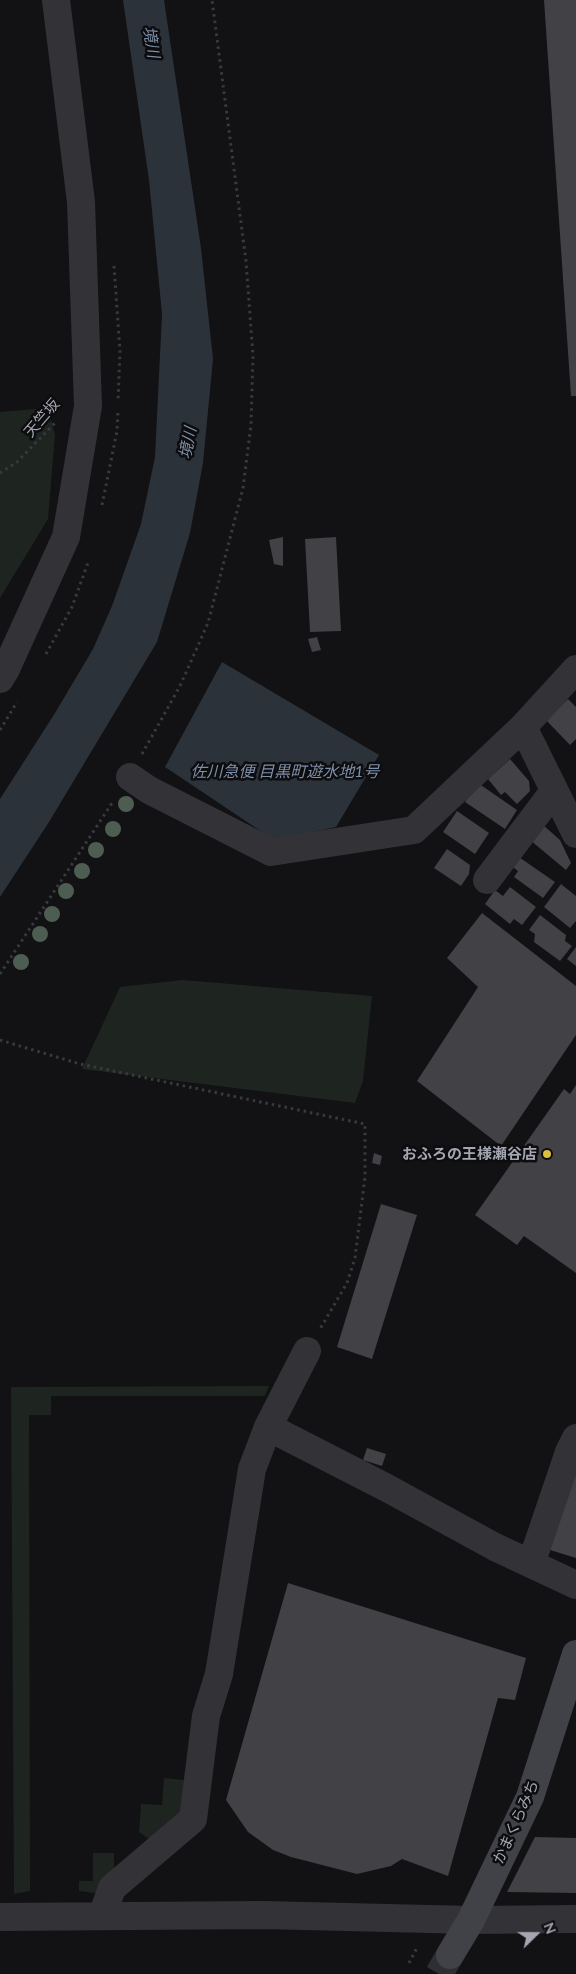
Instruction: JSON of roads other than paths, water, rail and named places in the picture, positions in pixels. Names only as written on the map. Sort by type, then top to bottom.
[{"type":"main road","name":"かまくらみち","points":[[450,1955],[471,1920],[530,1797],[576,1654]]},
{"type":"street","points":[[0,678],[66,537],[88,406],[81,202],[56,0]]},
{"type":"street","points":[[130,776],[149,790],[271,852],[414,830],[523,727],[576,669]]},
{"type":"street","points":[[523,727],[576,834]]},
{"type":"street","points":[[487,880],[554,791]]},
{"type":"street","points":[[102,1916],[112,1888],[193,1819],[206,1716],[219,1674],[252,1469],[268,1427],[307,1351]]},
{"type":"street","points":[[268,1427],[387,1488],[495,1548],[576,1586]]},
{"type":"street","points":[[531,1564],[569,1452],[576,1438]]},
{"type":"street","points":[[0,1917],[263,1915],[471,1920],[576,1919]]},
{"type":"water","name":"境川","points":[[123,0],[164,0],[201,248],[213,359],[203,463],[190,533],[157,642],[49,822],[0,897],[0,799],[93,649],[112,606],[141,524],[155,457],[162,314],[149,180]]},
{"type":"water","name":"佐川急便 目黒町遊水地1号","points":[[222,662],[379,755],[336,827],[274,840],[165,767]]},
{"type":"tunnel","points":[[439,1974],[450,1955]]},
{"type":"place","name":"おふろの王様瀬谷店","points":[[547,1154]]}]
